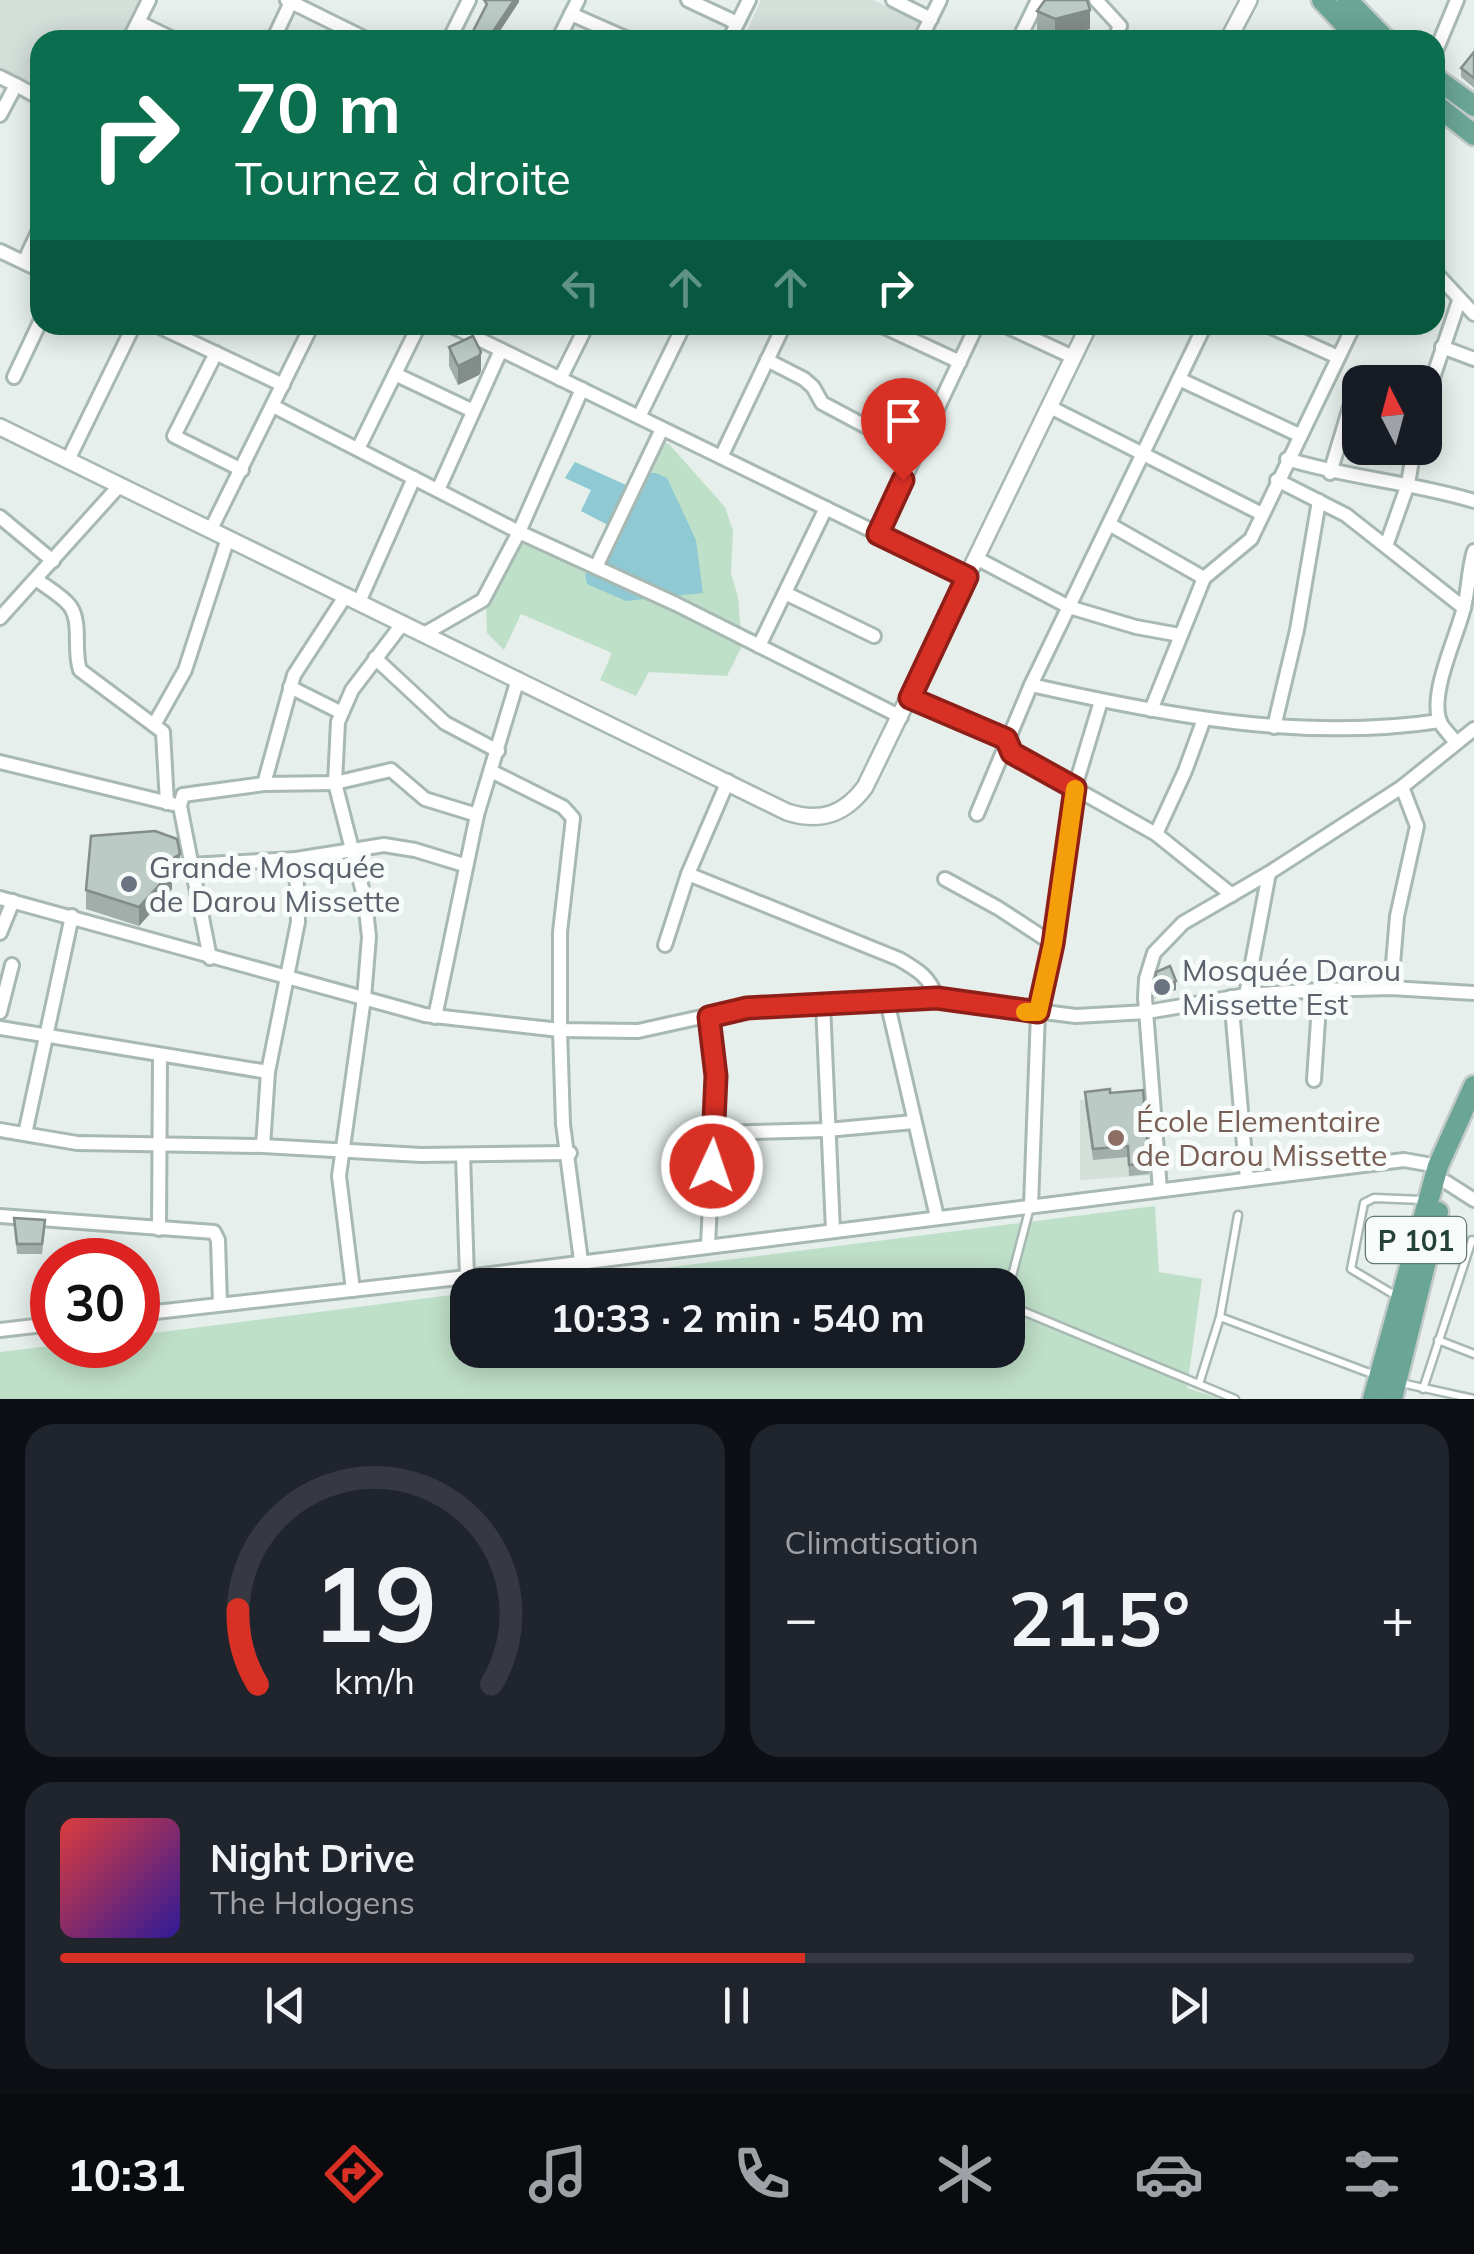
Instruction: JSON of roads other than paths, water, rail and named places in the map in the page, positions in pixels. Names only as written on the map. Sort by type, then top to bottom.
[{"type":"main road","points":[[1322,0],[1350,30]]},
{"type":"main road","points":[[1347,0],[1376,30]]},
{"type":"main road","points":[[1445,85],[1472,104]]},
{"type":"main road","points":[[1445,112],[1471,134]]},
{"type":"main road","name":"P 101","points":[[1373,1399],[1390,1386],[1442,1174],[1474,1086]]},
{"type":"main road","name":"P 101","points":[[1390,1386],[1399,1297],[1428,1200],[1474,1114]]},
{"type":"street","points":[[134,30],[149,0]]},
{"type":"street","points":[[454,30],[468,0]]},
{"type":"street","points":[[563,30],[578,0]]},
{"type":"street","points":[[688,0],[737,23]]},
{"type":"street","points":[[734,30],[749,0]]},
{"type":"street","points":[[893,0],[930,19]]},
{"type":"street","points":[[925,30],[940,0]]},
{"type":"street","points":[[1023,30],[1038,0]]},
{"type":"street","points":[[1234,30],[1250,0]]},
{"type":"street","points":[[1444,30],[1457,0]]},
{"type":"street","points":[[277,30],[290,1],[348,30]]},
{"type":"street","points":[[1105,3],[1120,26],[1118,30]]},
{"type":"street","points":[[571,14],[607,30]]},
{"type":"street","points":[[138,22],[154,30]]},
{"type":"street","points":[[0,78],[30,93]]},
{"type":"street","points":[[0,115],[16,86]]},
{"type":"street","points":[[24,262],[30,249]]},
{"type":"street","points":[[0,251],[30,265]]},
{"type":"street","points":[[1445,284],[1474,314]]},
{"type":"street","points":[[1436,365],[1459,300]]},
{"type":"street","points":[[14,377],[34,335]]},
{"type":"street","points":[[68,460],[129,335]]},
{"type":"street","points":[[177,335],[283,385]]},
{"type":"street","points":[[210,529],[307,335]]},
{"type":"street","points":[[358,449],[413,335]]},
{"type":"street","points":[[470,335],[967,577]]},
{"type":"street","points":[[560,379],[582,335]]},
{"type":"street","points":[[640,418],[679,335]]},
{"type":"street","points":[[721,457],[779,335]]},
{"type":"street","points":[[902,335],[960,362]]},
{"type":"street","points":[[878,534],[972,335]]},
{"type":"street","points":[[1026,335],[1073,357]]},
{"type":"street","points":[[0,427],[799,816],[814,818],[837,813],[866,787],[1084,335]]},
{"type":"street","points":[[978,814],[1031,685],[1201,335]]},
{"type":"street","points":[[1289,335],[1338,357]]},
{"type":"street","points":[[1150,710],[1204,578],[1251,539],[1349,335]]},
{"type":"street","points":[[1442,346],[1474,359]]},
{"type":"street","points":[[438,490],[501,350]]},
{"type":"street","points":[[216,353],[174,436],[242,470]]},
{"type":"street","points":[[767,360],[804,379],[822,403],[916,453]]},
{"type":"street","points":[[394,374],[473,412]]},
{"type":"street","points":[[1179,379],[1300,435]]},
{"type":"street","points":[[424,634],[483,600],[520,532],[582,390]]},
{"type":"street","points":[[273,406],[520,532],[900,716]]},
{"type":"street","points":[[1050,407],[1262,514]]},
{"type":"street","points":[[596,568],[662,428]]},
{"type":"street","points":[[1330,472],[1342,433]]},
{"type":"street","points":[[1287,459],[1330,472],[1408,484],[1474,500]]},
{"type":"street","points":[[1386,546],[1411,465]]},
{"type":"street","points":[[264,784],[294,675],[353,598],[414,478]]},
{"type":"street","points":[[1277,480],[1346,515],[1464,608]]},
{"type":"street","points":[[0,618],[120,485]]},
{"type":"street","points":[[1274,727],[1297,630],[1319,501]]},
{"type":"street","points":[[759,646],[826,508]]},
{"type":"street","points":[[0,517],[53,561]]},
{"type":"street","points":[[1109,524],[1204,578]]},
{"type":"street","points":[[154,724],[184,670],[228,538]]},
{"type":"street","points":[[1456,743],[1440,722],[1443,671],[1464,608],[1474,551]]},
{"type":"street","points":[[976,558],[1069,607],[1180,636]]},
{"type":"street","points":[[38,580],[72,608],[80,670],[164,735],[174,804],[210,958]]},
{"type":"street","points":[[784,593],[874,636]]},
{"type":"street","points":[[353,1290],[350,1244],[340,1195],[342,1153],[364,998],[367,919],[336,783],[340,712],[402,623]]},
{"type":"street","points":[[375,658],[445,724],[498,751]]},
{"type":"street","points":[[434,1017],[464,866],[518,679]]},
{"type":"street","points":[[1031,685],[1150,710],[1274,727],[1387,729],[1440,722]]},
{"type":"street","points":[[290,687],[340,712]]},
{"type":"street","points":[[910,698],[1006,739],[1012,753],[1156,834],[1232,895]]},
{"type":"street","points":[[1030,1206],[1038,1012],[1053,944],[1075,788],[1101,701]]},
{"type":"street","points":[[1156,834],[1186,771],[1204,719]]},
{"type":"street","points":[[1160,1190],[1146,979],[1154,952],[1183,923],[1270,874],[1402,786],[1474,729]]},
{"type":"street","points":[[0,762],[174,804]]},
{"type":"street","points":[[174,804],[186,794],[264,784],[336,783],[391,770],[425,799],[477,815]]},
{"type":"street","points":[[490,771],[563,807],[573,818],[560,932],[560,1030],[564,1124],[581,1262]]},
{"type":"street","points":[[665,944],[688,874],[728,781]]},
{"type":"street","points":[[1391,988],[1397,916],[1417,826],[1402,786]]},
{"type":"street","points":[[190,865],[296,859],[396,846],[464,866]]},
{"type":"street","points":[[263,1146],[268,1072],[298,922],[296,859]]},
{"type":"street","points":[[688,874],[899,959],[922,972],[932,983],[937,998]]},
{"type":"street","points":[[1246,996],[1270,874]]},
{"type":"street","points":[[945,879],[1053,944]]},
{"type":"street","points":[[0,933],[6,899],[434,1017],[560,1030],[638,1031],[738,1009],[937,998],[1076,1016],[1147,1012],[1246,996],[1320,990],[1391,988],[1474,993]]},
{"type":"street","points":[[26,1134],[72,916]]},
{"type":"street","points":[[0,1012],[12,965]]},
{"type":"street","points":[[1314,1080],[1320,990]]},
{"type":"street","points":[[1231,998],[1247,1179]]},
{"type":"street","points":[[887,1001],[938,1217]]},
{"type":"street","points":[[823,1004],[833,1230]]},
{"type":"street","points":[[708,1246],[716,1076],[709,1017]]},
{"type":"street","points":[[0,1028],[268,1072]]},
{"type":"street","points":[[159,1229],[160,1055]]},
{"type":"street","points":[[714,1133],[827,1130],[914,1122]]},
{"type":"street","points":[[0,1130],[77,1143],[263,1146],[342,1153],[570,1153]]},
{"type":"street","points":[[463,1154],[467,1268]]},
{"type":"street","points":[[532,1268],[1404,1160],[1442,1174],[1474,1200]]},
{"type":"street","points":[[0,1216],[215,1232],[220,1304]]},
{"type":"street","points":[[160,1311],[450,1278]]},
{"type":"street","points":[[0,1330],[30,1327]]},
{"type":"lane","points":[[1399,1297],[1351,1269],[1364,1203],[1374,1198],[1428,1200]]},
{"type":"lane","points":[[1014,1268],[1030,1206]]},
{"type":"lane","points":[[1199,1384],[1220,1317],[1238,1215]]},
{"type":"lane","points":[[1424,1389],[1472,1240]]},
{"type":"lane","points":[[1025,1312],[1235,1399]]},
{"type":"lane","points":[[1220,1317],[1390,1386],[1474,1399]]},
{"type":"lane","points":[[1438,1340],[1474,1354]]},
{"type":"water","points":[[575,462],[628,486],[636,473],[656,473],[667,478],[696,540],[703,593],[626,601],[587,584],[585,575],[597,562],[614,528],[581,511],[591,490],[565,478]]},
{"type":"place","name":"Grande Mosquée de Darou Missette","points":[[129,884]]},
{"type":"place","name":"Mosquée Darou Missette Est","points":[[1162,987]]},
{"type":"place","name":"École Elementaire de Darou Missette","points":[[1116,1138]]}]
